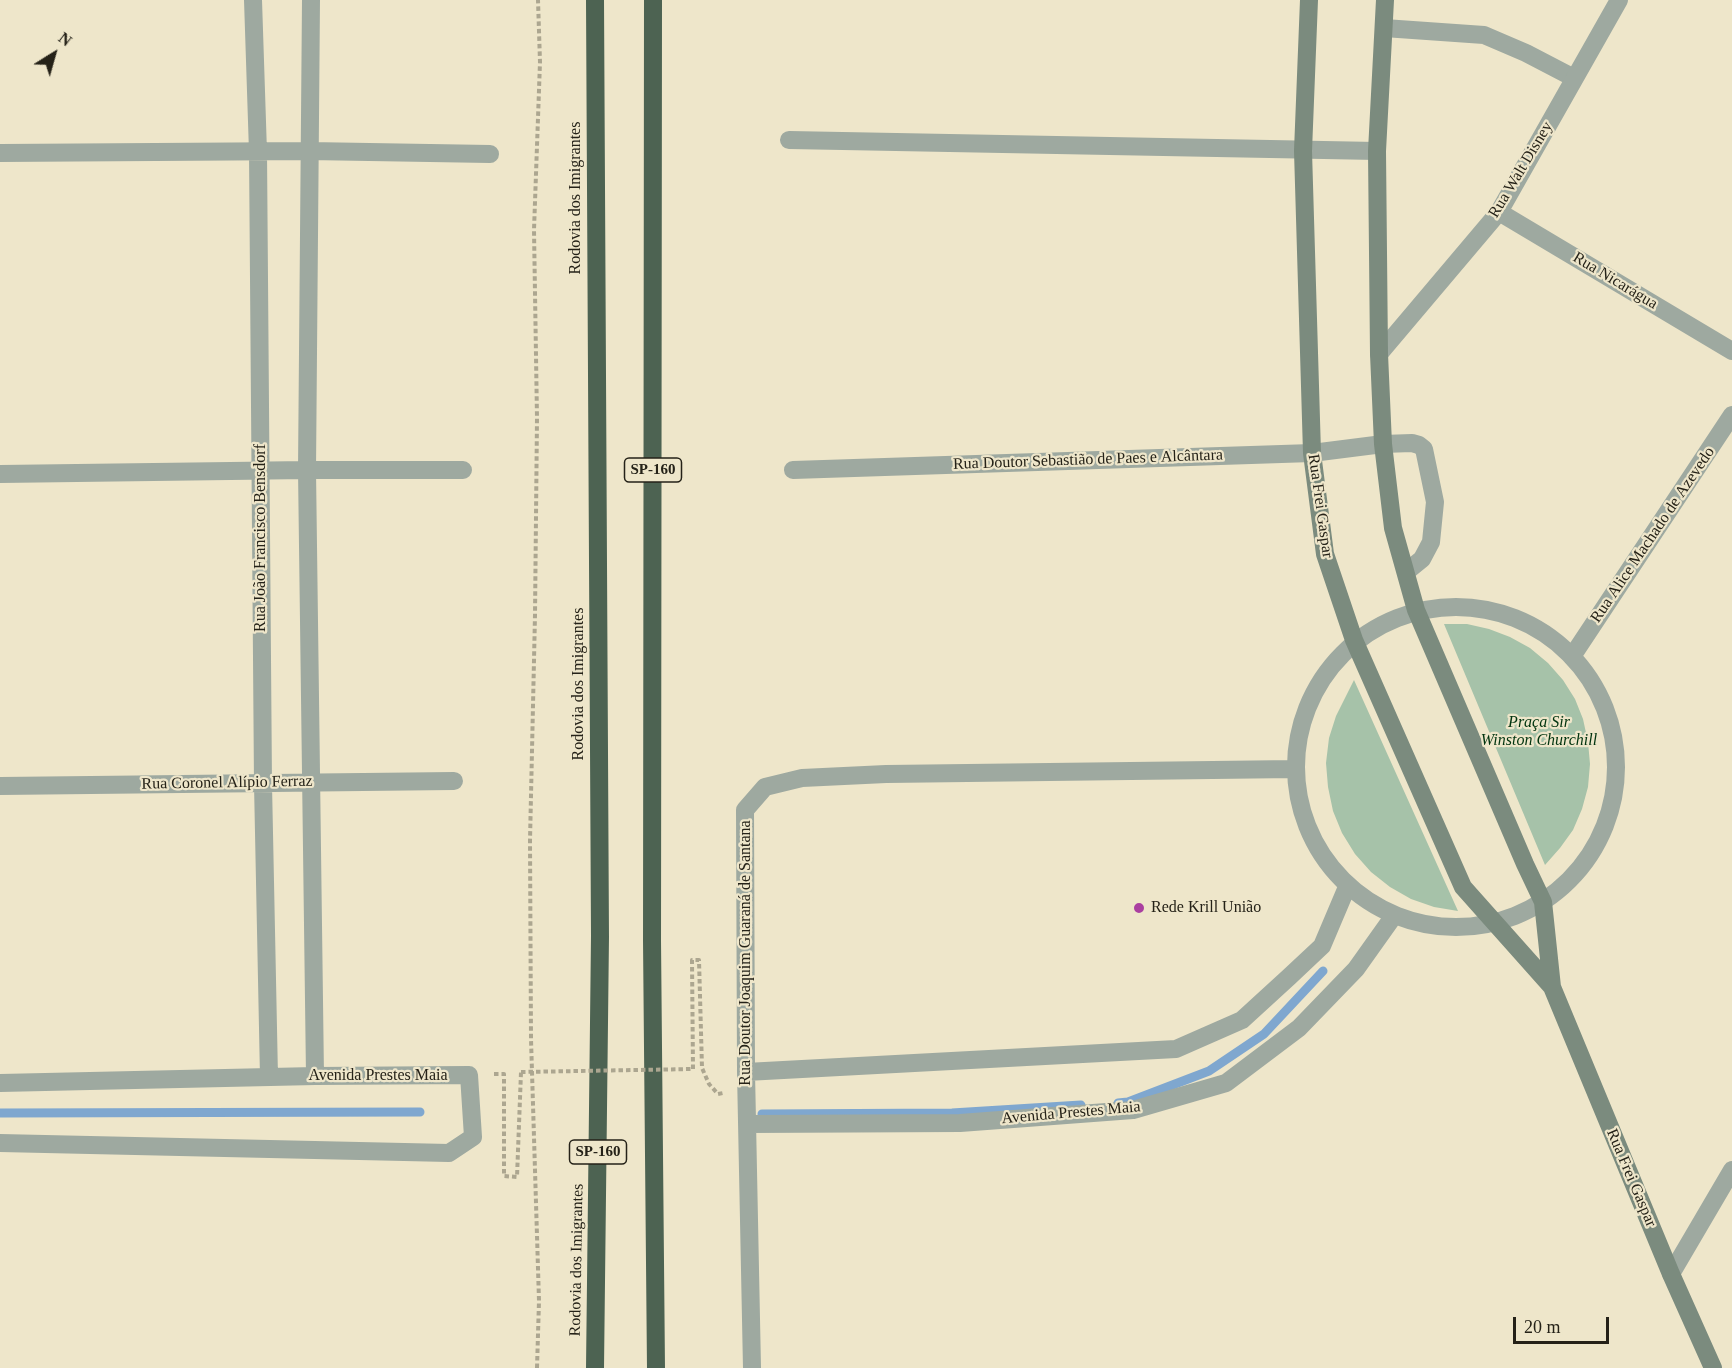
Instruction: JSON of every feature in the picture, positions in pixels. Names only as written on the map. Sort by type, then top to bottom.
[{"type":"highway","name":"Rodovia dos Imigrantes","points":[[595,0],[600,936],[595,1368]]},
{"type":"highway","name":"SP-160","points":[[653,0],[652,940],[656,1368]]},
{"type":"street","name":"Rua João Francisco Bensdorf","points":[[253,0],[258,152],[263,784],[269,1077]]},
{"type":"street","points":[[311,0],[307,470],[315,1076]]},
{"type":"street","name":"Rua Frei Gaspar","points":[[1309,0],[1303,151],[1312,453],[1325,554],[1354,640],[1462,887],[1551,987]]},
{"type":"street","name":"Rua Frei Gaspar","points":[[1385,0],[1377,151],[1379,354],[1383,444],[1393,528],[1416,610],[1543,902],[1551,987],[1671,1274],[1713,1368]]},
{"type":"street","name":"Rua Walt Disney","points":[[1379,354],[1499,212],[1619,0]]},
{"type":"street","points":[[1384,28],[1484,36],[1526,53],[1574,78]]},
{"type":"street","points":[[789,140],[1377,151]]},
{"type":"street","points":[[0,153],[309,151],[490,154]]},
{"type":"street","name":"Rua Nicarágua","points":[[1499,212],[1732,351]]},
{"type":"street","name":"Rua Alice Machado de Azevedo","points":[[1573,655],[1732,415]]},
{"type":"street","name":"Rua Doutor Sebastião de Paes e Alcântara","points":[[793,470],[1312,453],[1383,444],[1412,443],[1424,449],[1435,502],[1431,542],[1422,559],[1406,572]]},
{"type":"street","points":[[0,474],[464,470]]},
{"type":"street","points":[[1472,605],[1527,621],[1573,655],[1611,718],[1617,790],[1591,858],[1560,892],[1516,917],[1453,927],[1393,916],[1347,887],[1308,833],[1294,769],[1301,718],[1324,672],[1354,640],[1416,610],[1472,605]]},
{"type":"street","name":"Rua Doutor Joaquim Guaraná de Santana","points":[[752,1368],[746,1072],[745,810],[765,787],[802,778],[886,774],[1294,769]]},
{"type":"street","name":"Rua Coronel Alípio Ferraz","points":[[0,786],[454,781]]},
{"type":"street","points":[[746,1072],[1176,1049],[1242,1020],[1322,946],[1347,887]]},
{"type":"street","name":"Avenida Prestes Maia","points":[[748,1124],[960,1123],[1133,1110],[1226,1083],[1299,1028],[1356,969],[1393,916]]},
{"type":"street","name":"Avenida Prestes Maia","points":[[0,1083],[469,1075],[473,1137],[448,1153],[0,1143]]},
{"type":"street","points":[[1671,1274],[1732,1170]]},
{"type":"path","points":[[537,1368],[539,1301],[531,1039],[530,841],[537,430],[534,230],[540,62],[538,0]]},
{"type":"path","points":[[504,1074],[504,1176],[517,1177],[521,1072],[693,1069],[692,960],[699,960],[702,1068]]},
{"type":"green space","name":"Praça Sir Winston Churchill","points":[[1444,624],[1467,624],[1489,629],[1530,648],[1563,680],[1575,699],[1583,719],[1588,742],[1590,764],[1588,787],[1573,830],[1545,865]]},
{"type":"green space","points":[[1354,680],[1458,911],[1434,907],[1411,899],[1390,887],[1371,872],[1355,854],[1342,833],[1333,811],[1326,763],[1329,738],[1336,716]]},
{"type":"waterway","points":[[1118,1103],[1128,1102],[1209,1071],[1264,1034],[1323,971]]},
{"type":"waterway","points":[[762,1114],[952,1113],[1081,1105]]},
{"type":"waterway","points":[[0,1113],[420,1112]]},
{"type":"place","name":"Rede Krill União","points":[[1139,908]]}]
